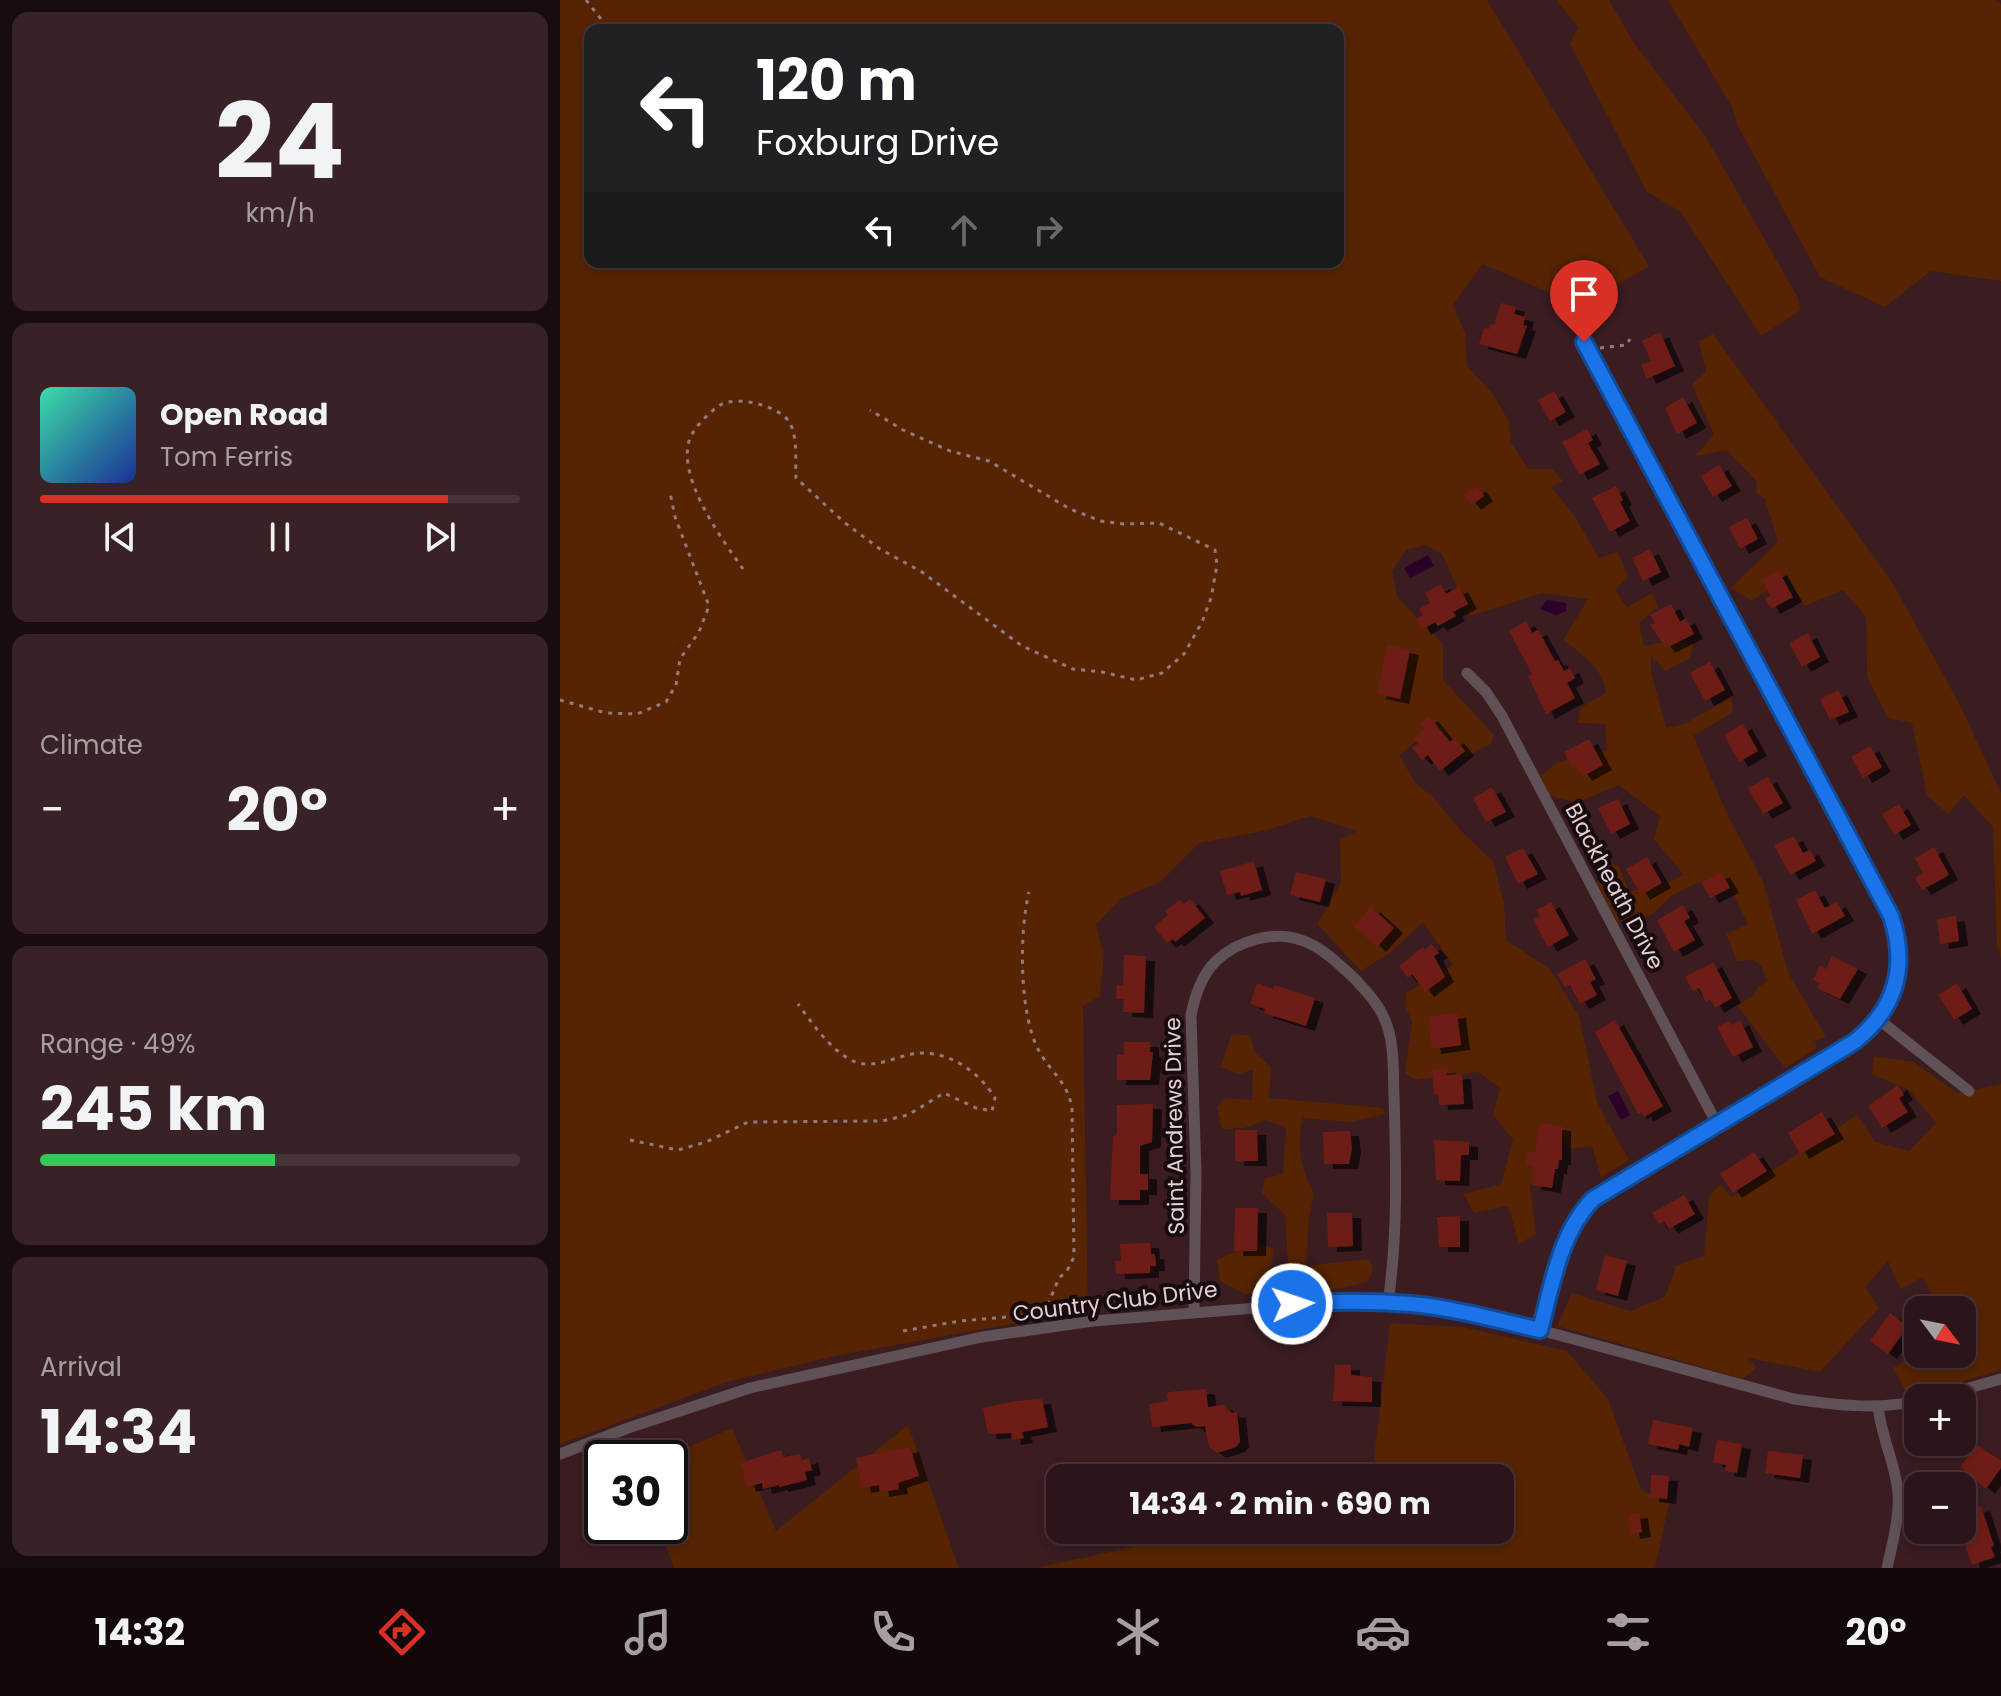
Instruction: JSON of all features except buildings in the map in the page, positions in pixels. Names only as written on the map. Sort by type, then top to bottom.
[{"type":"street","points":[[1540,1330],[1559,1261],[1581,1212],[1606,1189],[1854,1042],[1878,1019],[1893,992],[1900,957],[1899,938],[1891,916],[1586,346]]},
{"type":"street","name":"Blackheath Drive","points":[[1467,673],[1486,692],[1502,716],[1717,1124]]},
{"type":"street","name":"Saint Andrews Drive","points":[[1194,1311],[1196,1173],[1191,1015],[1196,993],[1215,962],[1245,944],[1267,937],[1300,939],[1337,961],[1376,1003],[1385,1018],[1392,1057],[1394,1112],[1394,1261],[1388,1303]]},
{"type":"street","points":[[1878,1019],[1969,1091]]},
{"type":"street","name":"Country Club Drive","points":[[560,1454],[750,1388],[982,1337],[1093,1321],[1330,1302],[1388,1303],[1462,1312],[1794,1399],[1837,1405],[1904,1403]]},
{"type":"street","points":[[1976,1386],[2001,1379]]},
{"type":"street","points":[[1878,1406],[1880,1429],[1898,1492],[1898,1511],[1887,1568]]},
{"type":"path","points":[[586,0],[605,24]]},
{"type":"path","points":[[1586,346],[1626,345],[1630,339]]},
{"type":"path","points":[[743,569],[697,496],[689,466],[689,440],[705,418],[724,403],[749,402],[772,408],[788,420],[795,435],[796,478],[806,489],[880,549],[922,572],[1022,646],[1073,669],[1136,680],[1162,673],[1184,654],[1211,598],[1217,565],[1215,550],[1159,523],[1101,521],[1070,509],[989,461],[950,451],[903,430],[870,410]]},
{"type":"path","points":[[560,700],[606,713],[637,714],[666,702],[676,685],[680,659],[699,632],[709,606],[675,517],[670,492]]},
{"type":"path","points":[[903,1331],[960,1321],[1030,1315],[1046,1309],[1059,1278],[1067,1271],[1074,1257],[1072,1109],[1069,1092],[1040,1052],[1028,1027],[1024,915],[1029,892]]},
{"type":"path","points":[[630,1140],[678,1150],[706,1142],[748,1122],[882,1121],[908,1115],[944,1093],[976,1108],[992,1111],[995,1098],[984,1080],[968,1069],[943,1056],[919,1053],[864,1065],[843,1055],[826,1040],[798,1004]]},
{"type":"shaded area","points":[[560,0],[1487,0],[1649,266],[1582,306],[1482,264],[1453,305],[1465,333],[1467,366],[1493,394],[1509,422],[1511,442],[1528,469],[1552,469],[1563,481],[1551,487],[1574,515],[1599,558],[1618,552],[1628,577],[1615,590],[1627,607],[1652,593],[1658,607],[1639,623],[1644,646],[1670,641],[1693,643],[1690,658],[1666,671],[1651,656],[1651,672],[1666,728],[1684,724],[1731,698],[1733,712],[1693,736],[1729,818],[1763,881],[1788,972],[1826,1037],[1815,1040],[1817,1048],[1785,1068],[1737,1005],[1753,996],[1758,987],[1767,981],[1761,966],[1754,960],[1737,961],[1726,934],[1748,924],[1721,872],[1674,894],[1650,916],[1617,921],[1597,883],[1603,864],[1618,865],[1629,891],[1661,886],[1684,875],[1654,839],[1660,816],[1619,785],[1576,803],[1549,795],[1541,776],[1557,762],[1607,750],[1605,724],[1578,723],[1580,708],[1606,693],[1601,676],[1591,663],[1563,640],[1588,599],[1543,593],[1470,616],[1442,554],[1426,545],[1406,550],[1392,571],[1397,597],[1443,644],[1443,680],[1494,735],[1491,744],[1465,757],[1431,730],[1399,755],[1416,784],[1433,797],[1462,832],[1493,861],[1504,903],[1506,940],[1550,969],[1579,1016],[1598,1105],[1629,1160],[1601,1177],[1592,1146],[1570,1149],[1551,1133],[1530,1187],[1536,1234],[1519,1244],[1508,1206],[1474,1213],[1464,1194],[1501,1184],[1513,1139],[1493,1115],[1500,1088],[1479,1072],[1416,1080],[1405,1073],[1412,1021],[1405,1007],[1406,993],[1453,965],[1423,922],[1391,952],[1361,971],[1317,924],[1341,883],[1340,840],[1357,831],[1310,816],[1268,830],[1199,843],[1160,882],[1120,899],[1096,925],[1104,956],[1100,996],[1083,1006],[1088,1310],[835,1356],[727,1382],[560,1444]]},
{"type":"shaded area","points":[[1556,0],[1609,0],[1634,43],[1706,137],[1797,296],[1801,310],[1761,336],[1681,212],[1647,192],[1570,44],[1578,27]]},
{"type":"shaded area","points":[[1668,0],[1994,0],[2001,4],[2001,281],[1931,271],[1885,307],[1820,277],[1738,126],[1732,107]]},
{"type":"shaded area","points":[[1713,334],[1892,582],[1959,703],[2001,793],[2001,959],[1997,946],[1993,827],[1964,795],[1948,814],[1927,795],[1912,723],[1888,718],[1867,677],[1866,617],[1843,590],[1805,606],[1787,576],[1752,601],[1731,588],[1778,542],[1765,499],[1756,493],[1757,482],[1727,450],[1695,456],[1714,435],[1692,384],[1706,372],[1699,341]]},
{"type":"shaded area","points":[[1428,555],[1434,566],[1410,578],[1404,568]]},
{"type":"shaded area","points":[[1547,600],[1566,603],[1566,611],[1556,615],[1540,609]]},
{"type":"shaded area","points":[[1232,1034],[1251,1036],[1254,1052],[1271,1067],[1269,1098],[1383,1108],[1385,1114],[1351,1122],[1303,1118],[1300,1137],[1303,1166],[1314,1194],[1309,1217],[1306,1266],[1369,1259],[1373,1269],[1368,1282],[1322,1292],[1245,1294],[1220,1281],[1217,1260],[1255,1242],[1274,1249],[1270,1277],[1289,1282],[1285,1215],[1262,1193],[1265,1178],[1283,1174],[1286,1127],[1265,1120],[1245,1128],[1222,1129],[1217,1107],[1225,1098],[1252,1100],[1253,1070],[1238,1074],[1220,1067]]},
{"type":"shaded area","points":[[1874,1056],[1914,1062],[1957,1093],[2001,1084],[2001,1370],[1953,1384],[1904,1384],[1904,1388],[1893,1368],[1904,1361],[1904,1368],[1976,1368],[1976,1296],[1932,1296],[1923,1277],[1900,1289],[1888,1261],[1865,1287],[1879,1308],[1820,1372],[1748,1358],[1757,1367],[1743,1379],[1557,1326],[1572,1293],[1630,1311],[1665,1297],[1676,1266],[1704,1256],[1709,1197],[1720,1184],[1732,1197],[1857,1115],[1876,1142],[1909,1151],[1936,1123],[1909,1090],[1872,1074]]},
{"type":"shaded area","points":[[1618,1091],[1630,1115],[1621,1120],[1608,1096]]},
{"type":"shaded area","points":[[1390,1323],[1463,1327],[1567,1351],[1608,1399],[1641,1490],[1669,1503],[1655,1568],[1036,1568],[1145,1544],[1514,1544],[1514,1464],[1373,1464]]},
{"type":"shaded area","points":[[908,1425],[959,1568],[674,1568],[665,1544],[688,1544],[688,1448],[732,1428],[776,1531]]},
{"type":"route","points":[[1292,1304],[1414,1304],[1540,1330],[1566,1241],[1573,1224],[1593,1199],[1854,1042],[1878,1019],[1893,992],[1900,957],[1899,938],[1891,916],[1584,342]]}]
